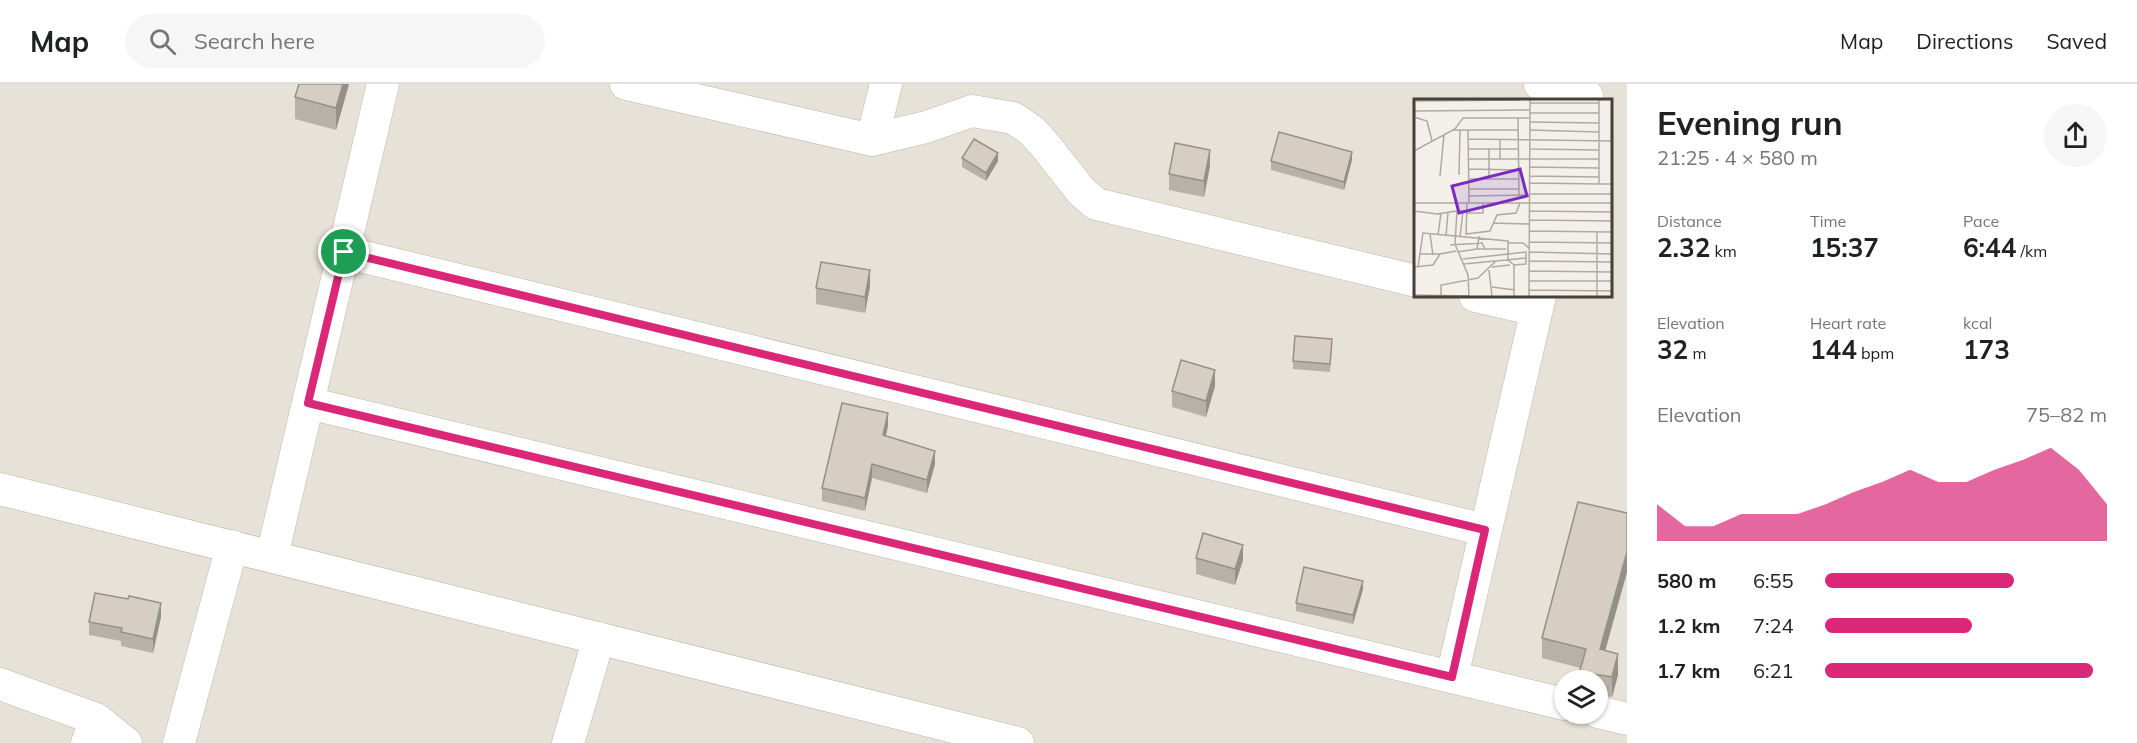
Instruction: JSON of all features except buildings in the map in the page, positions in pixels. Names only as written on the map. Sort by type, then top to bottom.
[{"type":"street","points":[[272,556],[383,84]]},
{"type":"street","points":[[626,84],[872,140],[926,127],[972,111],[1012,118],[1030,130],[1044,144],[1082,192],[1096,204],[1414,281]]},
{"type":"street","points":[[872,140],[886,84]]},
{"type":"street","points":[[1540,84],[1588,94]]},
{"type":"street","points":[[344,252],[1485,530]]},
{"type":"street","points":[[1452,677],[1538,303],[1484,297]]},
{"type":"street","points":[[308,403],[1554,702]]},
{"type":"street","points":[[0,489],[1010,742]]},
{"type":"street","points":[[179,743],[232,546]]},
{"type":"street","points":[[568,743],[599,638]]},
{"type":"street","points":[[0,684],[91,731],[126,743]]},
{"type":"street","points":[[1608,714],[1627,719]]},
{"type":"shaded area","points":[[0,84],[1627,84],[1627,743],[0,743]]},
{"type":"route","points":[[344,252],[1485,530],[1452,677],[308,403],[344,252]]}]
